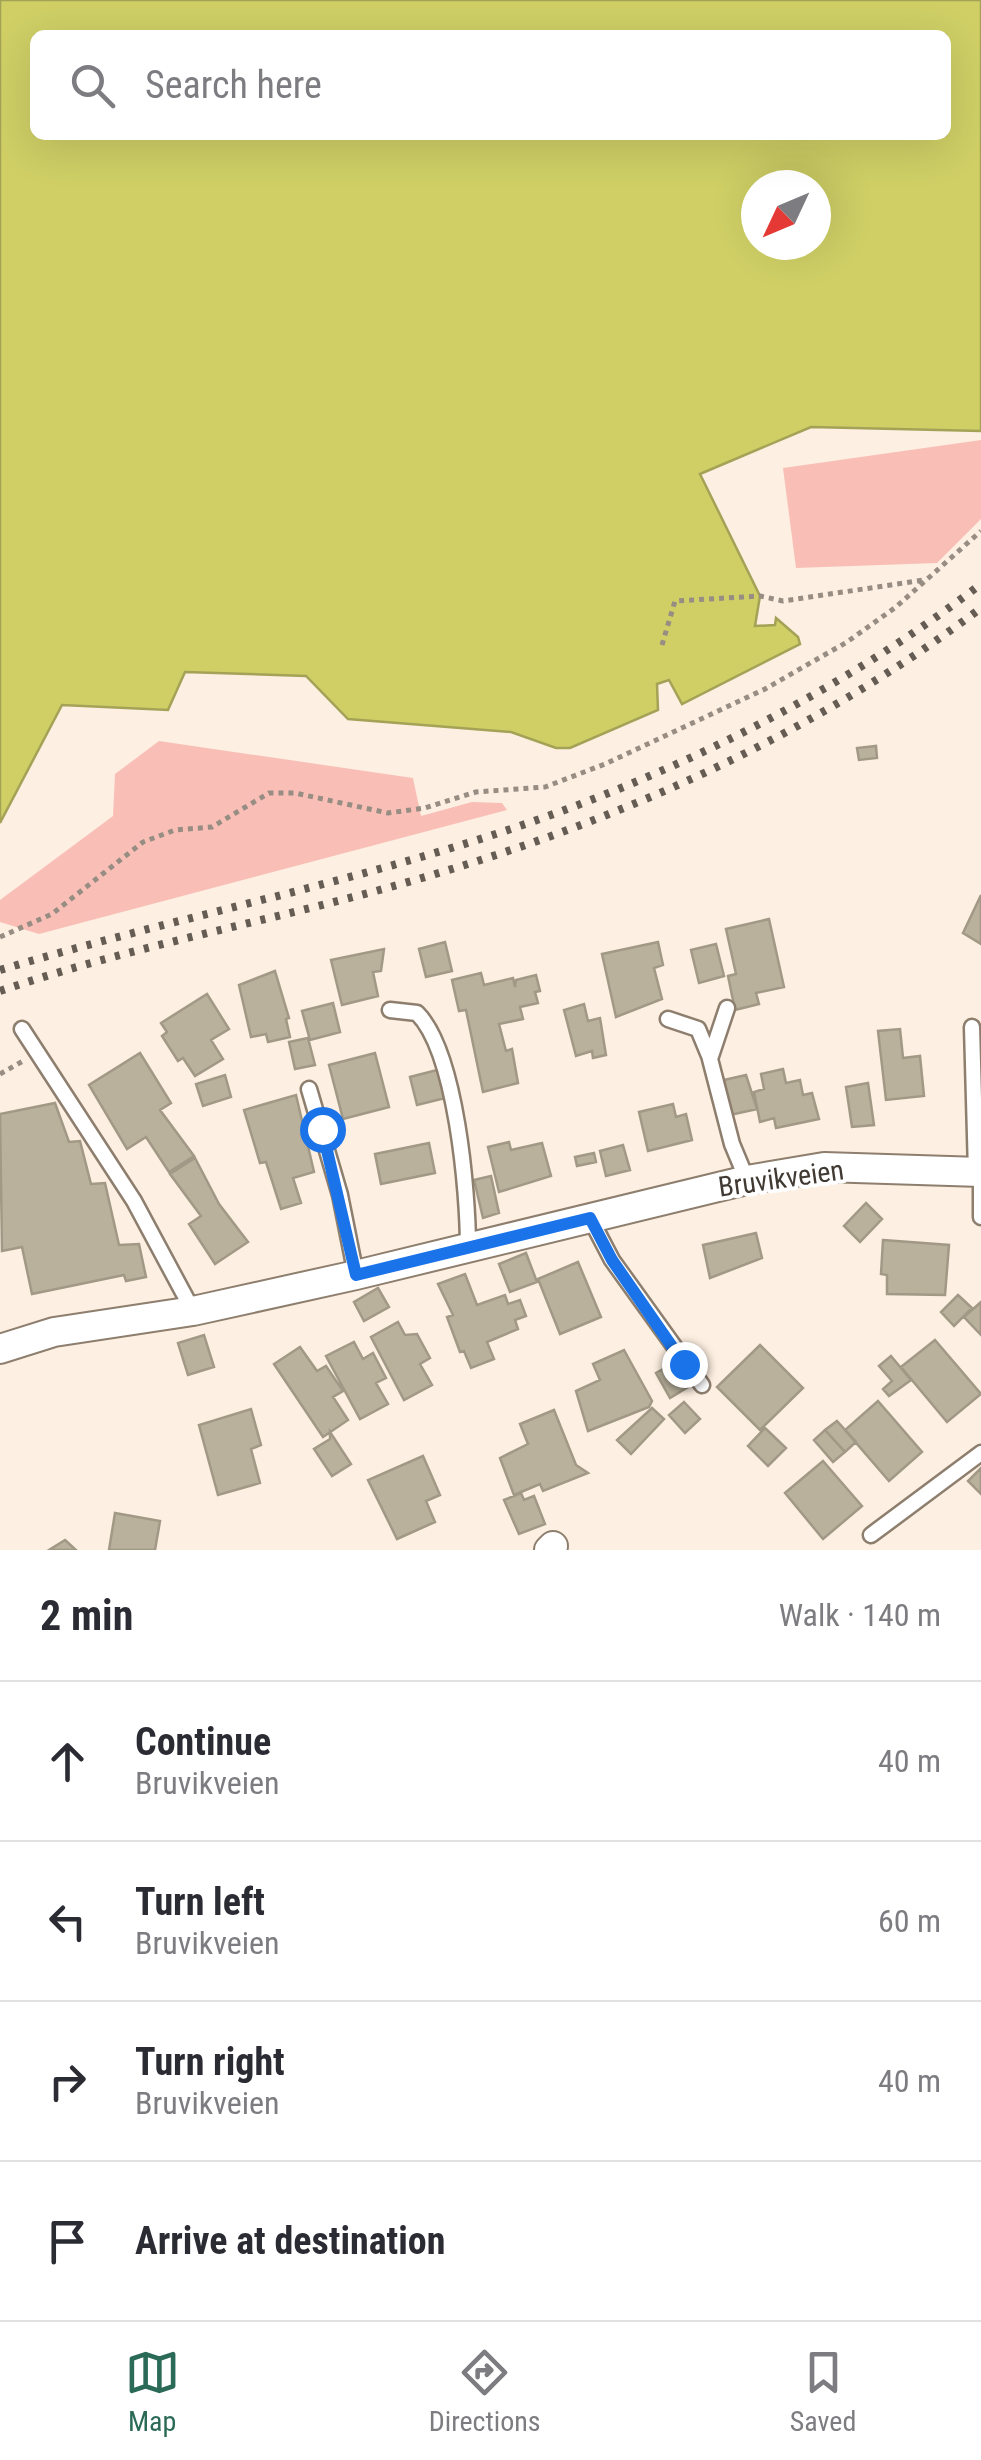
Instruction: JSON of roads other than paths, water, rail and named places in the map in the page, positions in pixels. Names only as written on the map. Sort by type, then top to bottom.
[{"type":"street","name":"Bruvikveien","points":[[0,1349],[54,1332],[194,1311],[356,1275],[747,1180],[824,1167],[979,1172]]},
{"type":"lane","points":[[710,1058],[728,1008]]},
{"type":"lane","points":[[390,1010],[417,1014],[438,1043],[451,1092],[468,1248]]},
{"type":"lane","points":[[668,1019],[698,1030],[710,1058],[732,1144],[747,1180]]},
{"type":"lane","points":[[972,1027],[981,1217]]},
{"type":"lane","points":[[22,1030],[134,1201],[194,1311]]},
{"type":"lane","points":[[309,1088],[340,1195],[356,1275]]},
{"type":"lane","points":[[590,1218],[612,1260],[702,1384]]},
{"type":"lane","points":[[871,1535],[981,1453]]},
{"type":"railway","points":[[0,970],[404,862],[599,797],[798,703],[861,667],[981,584]]},
{"type":"railway","points":[[0,991],[107,959],[432,875],[649,798],[787,732],[854,694],[981,608]]}]
